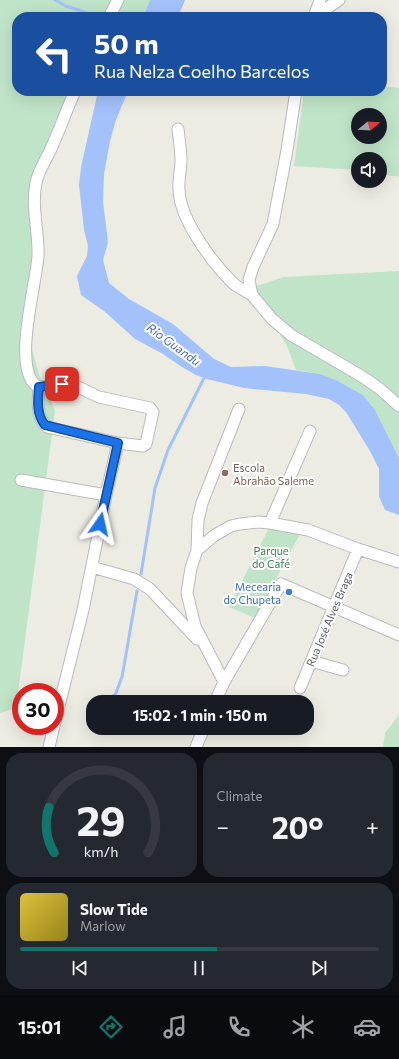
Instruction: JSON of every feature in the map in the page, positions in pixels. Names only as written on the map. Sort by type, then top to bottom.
[{"type":"street","points":[[112,12],[118,0]]},
{"type":"street","points":[[316,12],[320,0]]},
{"type":"street","points":[[321,12],[339,0]]},
{"type":"street","points":[[39,387],[39,414],[42,422],[47,426],[118,443],[143,446],[146,445],[153,412],[151,409],[99,397],[78,387],[67,385],[36,386],[30,378],[26,366],[26,326],[35,284],[39,245],[35,209],[36,184],[39,173],[73,96]]},
{"type":"street","points":[[252,295],[249,280],[253,267],[273,224],[295,96]]},
{"type":"street","points":[[178,130],[181,159],[179,191],[183,210],[195,234],[223,272],[235,285],[252,295],[272,318],[291,335],[363,377],[380,389],[399,406]]},
{"type":"street","points":[[224,682],[195,626],[187,593],[191,568],[197,550],[198,520],[202,503],[239,408]]},
{"type":"street","points":[[270,523],[310,431]]},
{"type":"street","points":[[64,686],[83,610],[118,443]]},
{"type":"street","points":[[21,480],[106,495]]},
{"type":"street","points":[[197,550],[215,535],[231,526],[258,522],[308,530],[358,549],[399,562]]},
{"type":"street","name":"Rua José Alves Braga","points":[[300,688],[358,549]]},
{"type":"street","points":[[92,567],[134,579],[150,589],[205,646]]},
{"type":"street","points":[[218,695],[224,682],[280,584],[399,635]]},
{"type":"street","points":[[311,660],[343,670]]},
{"type":"street","points":[[49,747],[52,735]]},
{"type":"street","points":[[196,747],[201,735]]},
{"type":"green space","points":[[0,0],[150,0],[145,12],[12,12],[12,96],[73,96],[35,185],[37,248],[30,314],[31,346],[39,374],[55,411],[19,683],[12,683],[12,709],[0,713]]},
{"type":"green space","points":[[387,87],[399,88],[399,177],[387,175],[387,152],[351,152],[351,170],[294,166],[303,96],[387,96]]},
{"type":"green space","points":[[399,271],[399,458],[375,410],[363,395],[336,380],[320,374],[296,370],[287,346],[275,326],[240,289],[260,285],[284,277]]},
{"type":"green space","name":"Parque do Café","points":[[269,528],[300,534],[255,618],[229,607]]},
{"type":"green space","points":[[399,715],[399,747],[383,747],[385,733]]},
{"type":"water","points":[[150,0],[185,0],[180,12],[145,12]]},
{"type":"water","name":"Rio Guandu","points":[[97,96],[126,96],[116,120],[110,141],[104,174],[103,202],[108,242],[103,260],[109,283],[129,299],[173,324],[214,359],[231,367],[265,366],[320,374],[336,380],[363,395],[375,410],[399,458],[399,515],[385,510],[379,497],[379,469],[370,451],[346,412],[339,405],[329,399],[306,394],[244,388],[196,375],[163,354],[135,339],[104,311],[81,295],[77,276],[87,256],[88,246],[84,230],[79,185],[81,167]]},
{"type":"waterway","points":[[55,0],[66,6],[85,12]]},
{"type":"waterway","points":[[141,574],[155,488],[168,450],[206,374]]},
{"type":"waterway","points":[[114,695],[122,677],[137,591]]},
{"type":"place","name":"Escola Abrahão Saleme","points":[[225,473]]},
{"type":"place","name":"Mecearia do Chupeta","points":[[289,592]]},
{"type":"route","points":[[62,384],[39,387],[38,403],[39,414],[42,422],[47,426],[118,443],[100,524]]}]
